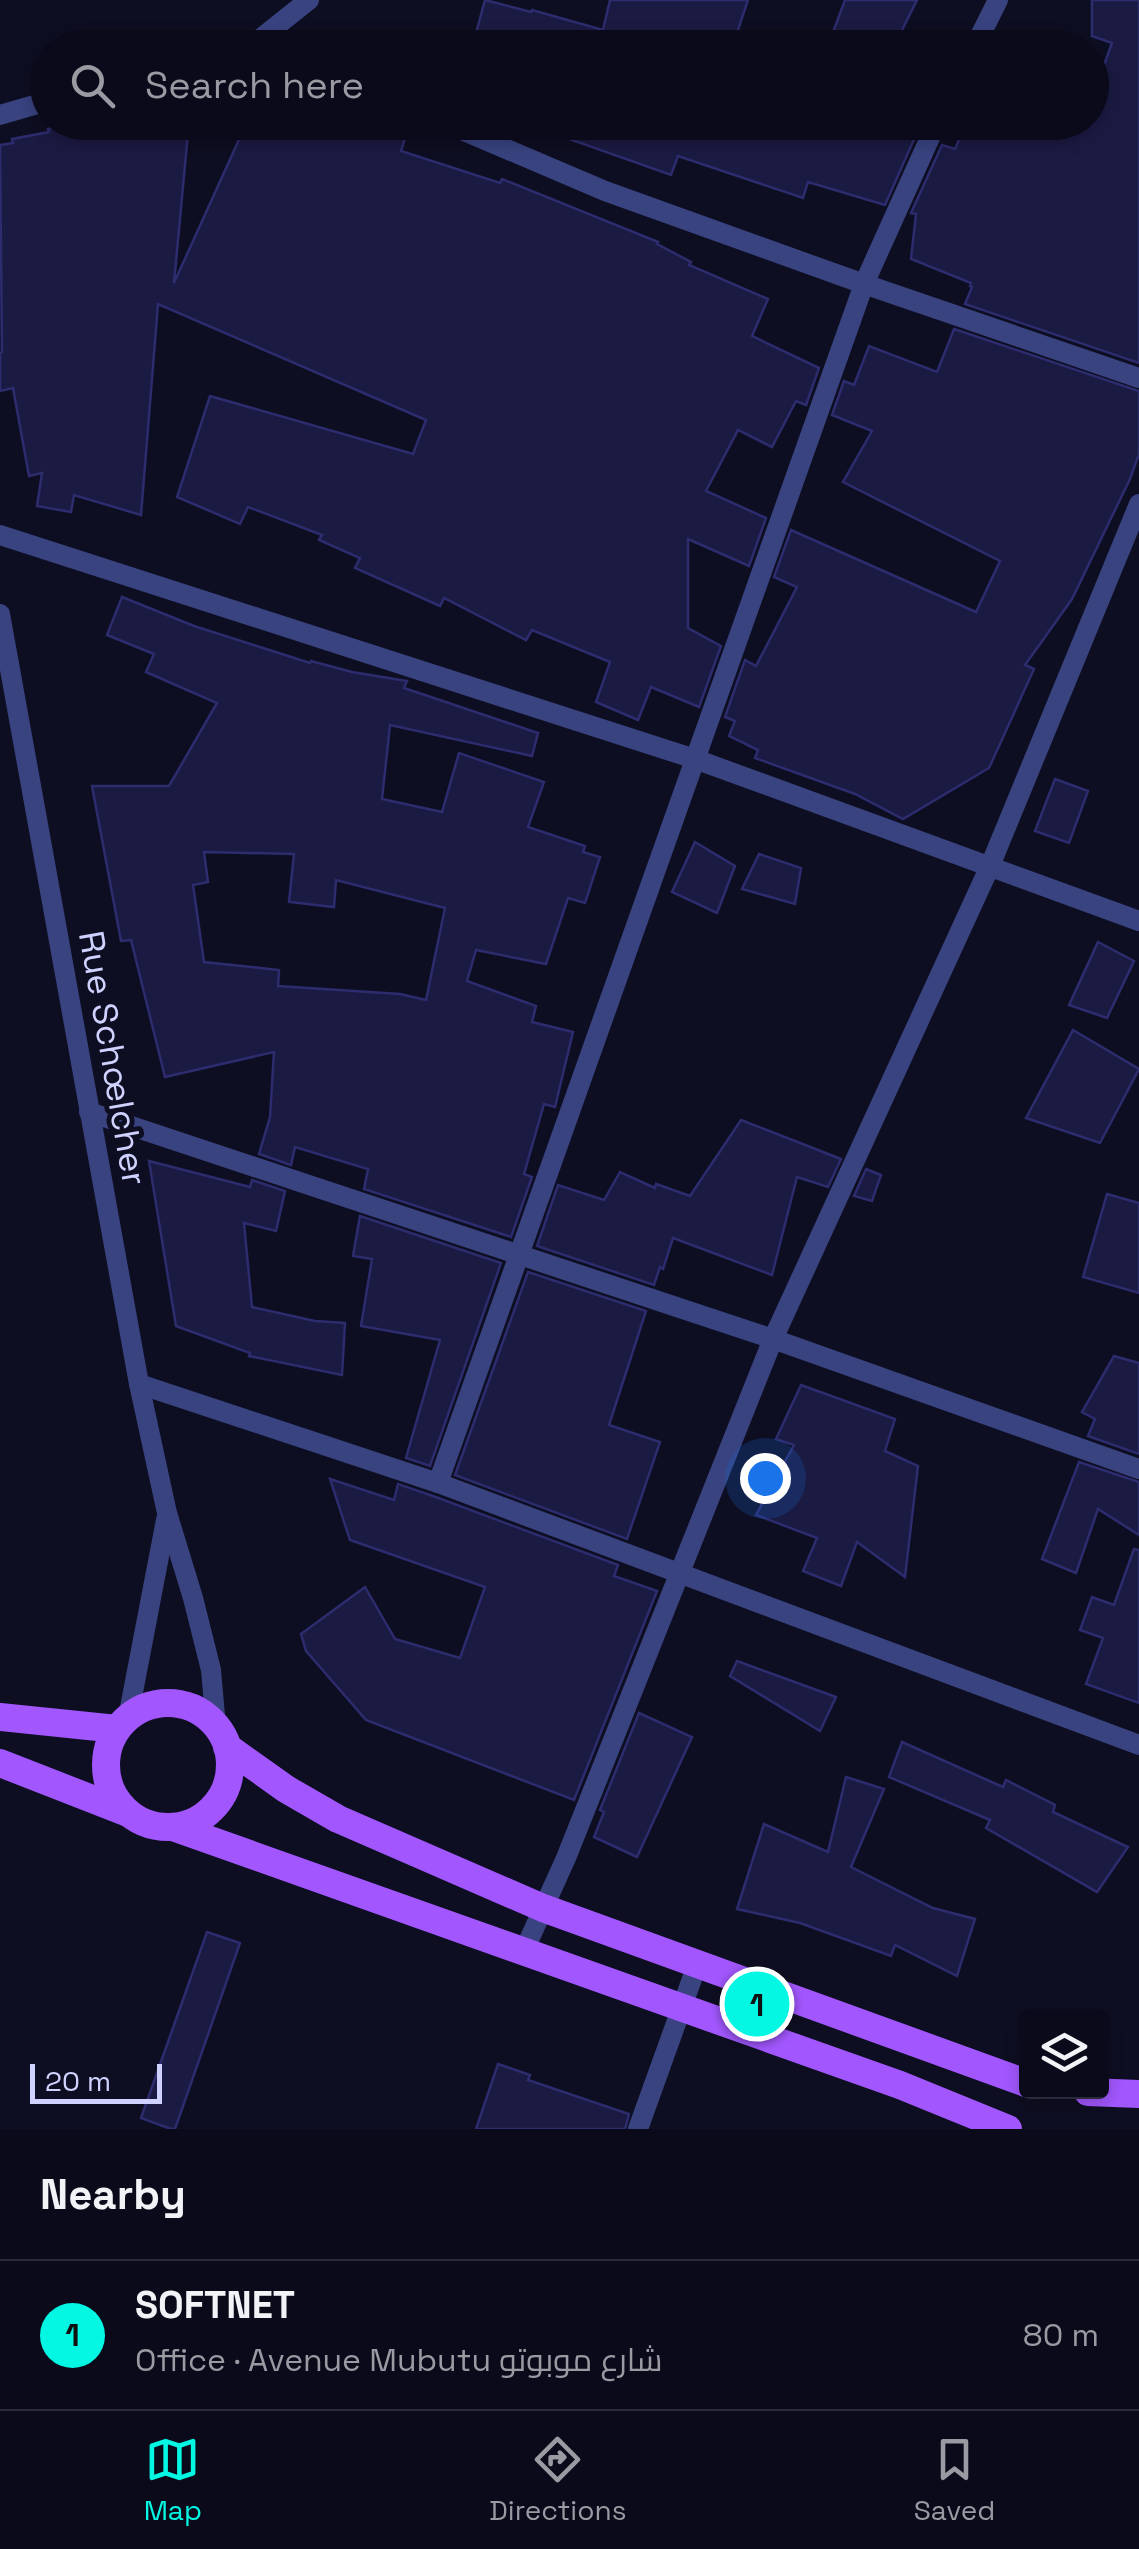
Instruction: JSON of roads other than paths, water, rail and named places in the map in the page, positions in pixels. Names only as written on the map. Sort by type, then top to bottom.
[{"type":"main road","points":[[128,1813],[110,1788],[106,1773],[110,1742],[123,1723],[145,1708],[164,1704],[184,1706],[202,1714],[222,1737],[286,1789],[338,1819],[543,1908],[1019,2080]]},
{"type":"main road","points":[[0,1717],[123,1723]]},
{"type":"main road","points":[[172,1827],[191,1823],[219,1800],[230,1765],[222,1737]]},
{"type":"main road","points":[[0,1763],[149,1824],[172,1827],[682,2007],[900,2085],[1008,2129]]},
{"type":"main road","points":[[1109,2093],[1139,2094]]},
{"type":"street","points":[[273,30],[308,0]]},
{"type":"street","points":[[983,30],[998,0]]},
{"type":"street","points":[[0,114],[30,106]]},
{"type":"street","points":[[485,140],[604,191],[1139,378]]},
{"type":"street","points":[[438,1483],[864,284],[929,140]]},
{"type":"street","points":[[524,1951],[566,1858],[772,1339],[990,866],[1139,504]]},
{"type":"street","points":[[0,535],[694,759],[1139,920]]},
{"type":"street","name":"Rue Schœlcher","points":[[0,614],[138,1384],[167,1513],[211,1670],[222,1737]]},
{"type":"street","points":[[89,1112],[772,1339],[1139,1469]]},
{"type":"street","points":[[138,1384],[438,1483],[1139,1745]]},
{"type":"street","name":"Rue Schœlcher","points":[[123,1723],[167,1513]]},
{"type":"street","points":[[638,2129],[697,1965]]},
{"type":"place","name":"SOFTNET","points":[[757,2004]]}]
